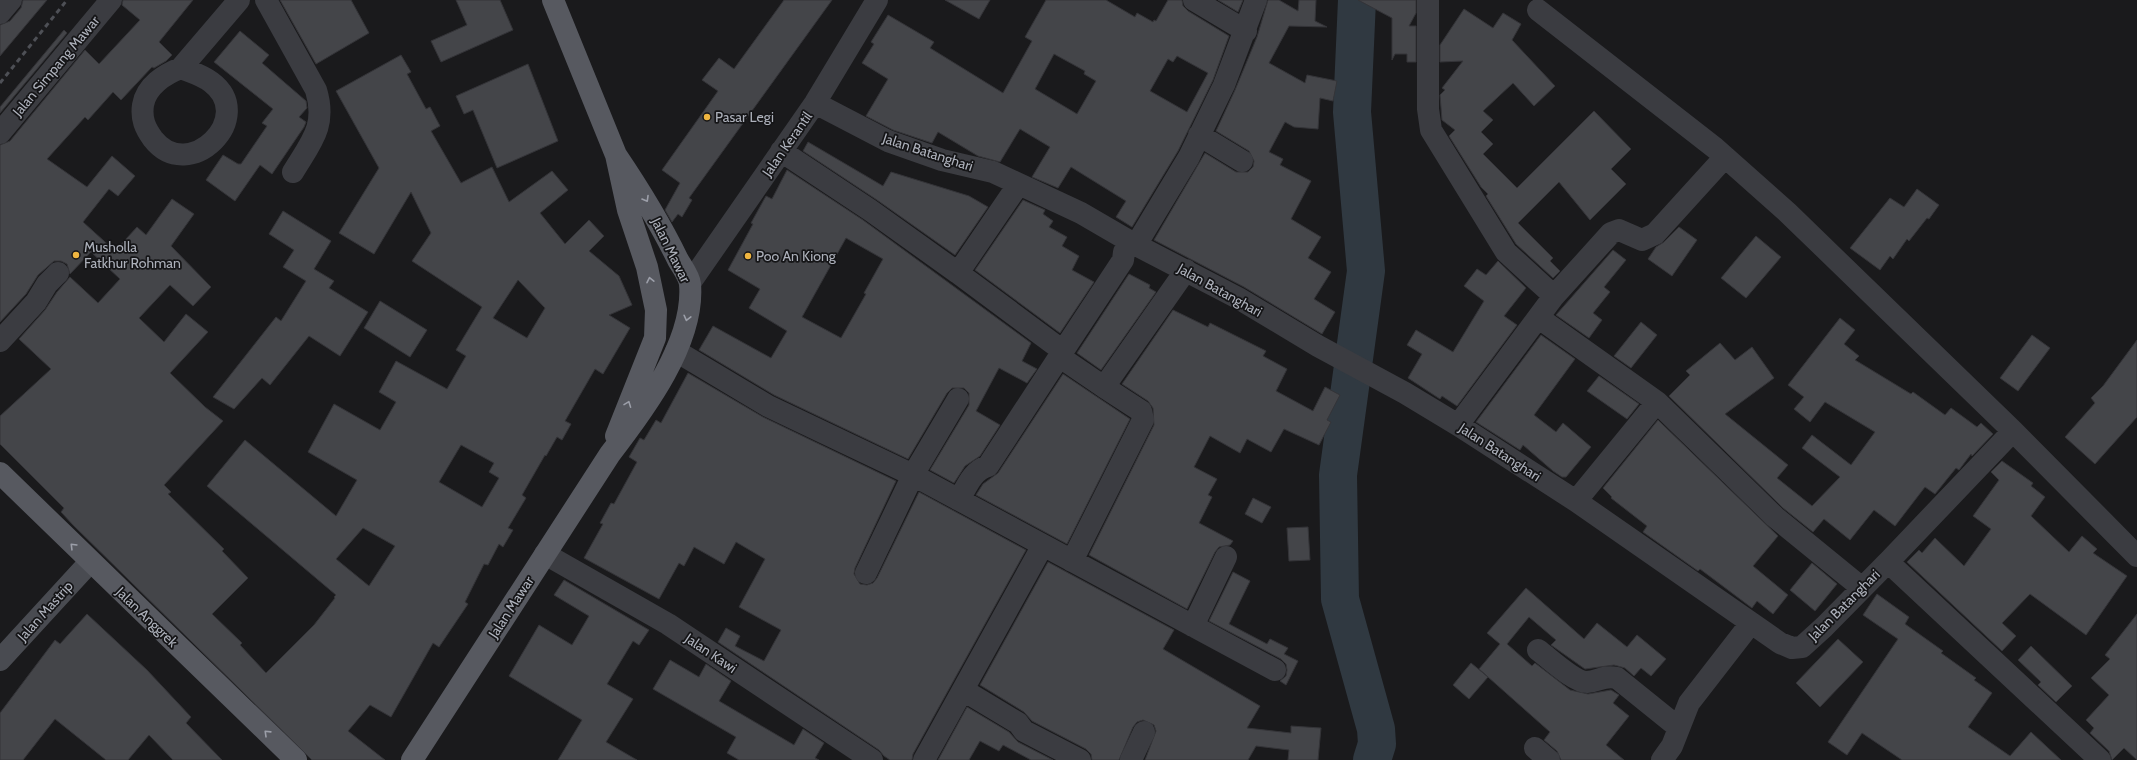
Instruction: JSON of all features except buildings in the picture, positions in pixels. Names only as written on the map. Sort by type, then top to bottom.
[{"type":"main road","name":"Jalan Mawar","points":[[553,0],[616,155],[628,210],[647,267],[656,310],[655,338],[628,404],[610,454]]},
{"type":"main road","name":"Jalan Mawar","points":[[412,760],[610,454],[640,415],[676,351],[683,333],[689,309],[690,283],[644,195],[616,155]]},
{"type":"main road","name":"Jalan Anggrek","points":[[0,473],[90,562],[296,760]]},
{"type":"main road","name":"Jalan Mastrip","points":[[0,660],[90,562]]},
{"type":"street","points":[[0,13],[11,0]]},
{"type":"street","name":"Jalan Simpang Mawar","points":[[0,133],[111,0]]},
{"type":"street","points":[[181,68],[239,0]]},
{"type":"street","points":[[266,0],[316,90],[321,106],[320,120],[315,136],[293,172]]},
{"type":"street","name":"Jalan Kerantil","points":[[690,283],[815,103],[877,0]]},
{"type":"street","points":[[1194,0],[1246,31]]},
{"type":"street","points":[[959,500],[971,478],[981,468],[988,466],[1123,260],[1124,252],[1134,243],[1189,157],[1224,85],[1246,31],[1256,0]]},
{"type":"street","points":[[1428,0],[1428,109],[1431,130],[1506,252],[1554,296]]},
{"type":"street","points":[[1538,10],[1725,157],[1792,218],[2013,430],[2137,556]]},
{"type":"street","name":"Jalan Batanghari","points":[[815,103],[888,141],[942,160],[993,172],[1018,185],[1081,213],[1238,298],[1318,346],[1405,393],[1458,425],[1576,501],[1780,643],[1792,648],[1802,647],[1888,562],[2100,760]]},
{"type":"street","points":[[1199,136],[1242,161]]},
{"type":"street","points":[[781,151],[870,210],[958,273],[1104,388],[1141,411],[1143,420],[1072,561]]},
{"type":"street","points":[[1458,425],[1554,296],[1611,233],[1619,230],[1642,240],[1655,234],[1725,157]]},
{"type":"street","points":[[958,273],[1018,185]]},
{"type":"street","points":[[1104,388],[1186,270]]},
{"type":"street","points":[[0,342],[36,302],[47,284],[58,274]]},
{"type":"street","points":[[1539,318],[1657,402],[1776,517],[1862,588]]},
{"type":"street","points":[[676,351],[768,406],[913,475],[1275,670]]},
{"type":"street","points":[[866,573],[913,475],[958,399]]},
{"type":"street","points":[[1576,501],[1657,402]]},
{"type":"street","points":[[1888,562],[2013,430]]},
{"type":"street","points":[[924,760],[1043,545]]},
{"type":"street","name":"Jalan Kawi","points":[[545,554],[668,624],[872,760]]},
{"type":"street","points":[[1193,626],[1226,557]]},
{"type":"street","points":[[1662,760],[1672,746],[1689,702],[1751,623]]},
{"type":"street","points":[[1538,650],[1578,680],[1594,681],[1608,676],[1617,678],[1679,728]]},
{"type":"street","points":[[963,690],[1018,723],[1024,731],[1080,760]]},
{"type":"street","points":[[1131,760],[1144,732]]},
{"type":"waterway","points":[[1357,0],[1352,112],[1366,271],[1338,475],[1340,599],[1376,729],[1377,744],[1372,760]]},
{"type":"railway","points":[[0,83],[67,0]]},
{"type":"place","name":"Pasar Legi","points":[[707,117]]},
{"type":"place","name":"Musholla Fatkhur Rohman","points":[[76,255]]},
{"type":"place","name":"Poo An Kiong","points":[[748,256]]}]
